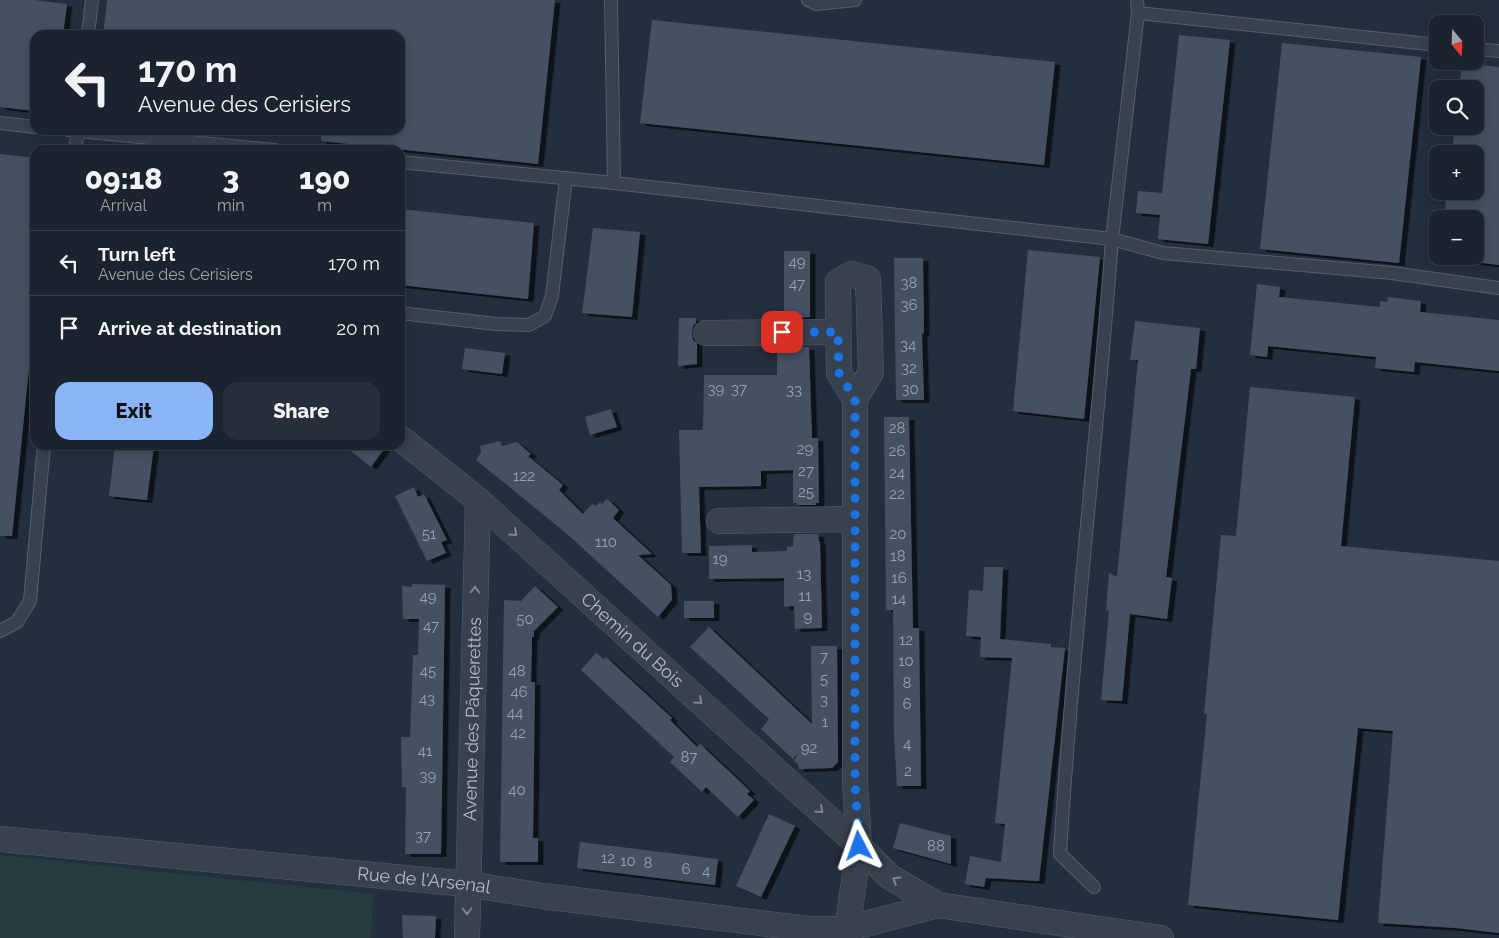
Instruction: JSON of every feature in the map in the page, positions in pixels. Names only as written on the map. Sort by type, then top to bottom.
[{"type":"street","points":[[846,933],[859,846],[855,782],[855,399],[871,372],[868,279],[851,274],[838,282],[839,373],[855,399]]},
{"type":"street","points":[[706,333],[838,332]]},
{"type":"street","name":"Chemin du Bois","points":[[405,442],[478,500],[890,876],[938,905],[1079,932],[1161,938]]},
{"type":"street","name":"Avenue des Pâquerettes","points":[[467,938],[478,500]]},
{"type":"street","points":[[719,522],[855,520]]},
{"type":"street","name":"Rue de l'Arsenal","points":[[0,839],[467,884],[543,896],[846,933]]},
{"type":"street","name":"Chemin du Bois","points":[[846,933],[938,905]]},
{"type":"lane","points":[[89,30],[92,0]]},
{"type":"lane","points":[[611,0],[614,183]]},
{"type":"lane","points":[[808,0],[816,4],[855,0]]},
{"type":"lane","points":[[1094,887],[1060,854],[1067,733],[1102,374],[1112,240],[1138,14],[1137,0]]},
{"type":"lane","points":[[1138,14],[1429,44]]},
{"type":"lane","points":[[1484,50],[1499,51]]},
{"type":"lane","points":[[0,123],[30,126]]},
{"type":"lane","points":[[124,135],[225,145]]},
{"type":"lane","points":[[405,162],[614,183],[1112,240],[1163,254],[1392,273],[1499,288]]},
{"type":"lane","points":[[405,314],[496,324],[529,325],[545,316],[552,296],[566,178]]},
{"type":"lane","points":[[0,631],[17,622],[30,601],[44,450]]},
{"type":"green space","points":[[0,855],[373,894],[371,938],[0,938]]},
{"type":"building","points":[[0,0],[34,0],[67,4],[64,30],[30,30],[30,110],[0,107]]},
{"type":"building","points":[[107,0],[555,0],[538,164],[405,150],[405,145],[359,145],[321,141],[321,135],[405,135],[405,30],[104,30]]},
{"type":"building","points":[[652,20],[1055,62],[1044,165],[640,123]]},
{"type":"building","points":[[1179,35],[1230,40],[1208,244],[1158,239],[1160,215],[1136,213],[1138,191],[1162,193]]},
{"type":"building","points":[[1282,43],[1421,57],[1399,263],[1260,249]]},
{"type":"building","points":[[1484,65],[1499,67],[1499,265],[1484,263],[1484,210],[1445,210],[1446,200],[1484,200],[1484,145],[1453,145],[1454,135],[1484,135],[1484,80],[1460,80],[1461,70],[1484,70]]},
{"type":"building","points":[[0,154],[30,157],[30,358],[12,536],[0,536]]},
{"type":"building","points":[[405,210],[534,223],[528,299],[405,286]]},
{"type":"building","points":[[593,228],[640,232],[632,317],[582,313]]},
{"type":"building","points":[[1028,250],[1100,257],[1084,419],[1013,411]]},
{"type":"building","points":[[784,251],[810,251],[810,317],[784,318]]},
{"type":"building","points":[[894,258],[923,258],[924,333],[922,334],[924,400],[896,400]]},
{"type":"building","points":[[1257,284],[1280,287],[1279,297],[1380,307],[1380,301],[1387,302],[1388,297],[1421,301],[1420,312],[1499,320],[1499,371],[1415,362],[1414,372],[1375,368],[1376,357],[1268,346],[1267,357],[1250,355]]},
{"type":"building","points":[[679,318],[696,318],[692,334],[693,340],[697,343],[697,364],[678,366]]},
{"type":"building","points":[[1135,321],[1200,328],[1196,369],[1191,369],[1166,577],[1172,578],[1167,619],[1130,614],[1122,701],[1101,700],[1109,611],[1106,610],[1109,573],[1117,577],[1138,360],[1130,360]]},
{"type":"building","points":[[777,347],[809,347],[812,438],[818,438],[819,503],[816,503],[816,505],[797,505],[797,503],[793,503],[793,470],[761,471],[761,486],[699,487],[701,553],[682,553],[679,430],[703,430],[704,375],[777,375]]},
{"type":"building","points":[[465,348],[505,353],[502,374],[462,369]]},
{"type":"building","points":[[1250,387],[1355,397],[1341,546],[1499,561],[1499,933],[1378,923],[1393,731],[1358,728],[1338,920],[1188,905],[1207,714],[1204,714],[1221,535],[1236,536]]},
{"type":"building","points":[[611,409],[617,427],[590,435],[585,417]]},
{"type":"building","points":[[884,417],[909,417],[913,628],[919,628],[921,786],[897,786],[894,734],[893,610],[886,610]]},
{"type":"building","points":[[500,441],[502,446],[517,442],[531,454],[528,456],[563,485],[559,490],[583,514],[592,504],[596,506],[600,502],[602,504],[607,499],[619,510],[613,518],[652,554],[638,555],[671,585],[672,600],[658,617],[566,533],[476,460],[481,452],[480,446]]},
{"type":"building","points":[[114,450],[153,450],[147,500],[109,496]]},
{"type":"building","points":[[349,450],[383,450],[371,467]]},
{"type":"building","points":[[414,487],[418,497],[424,494],[447,540],[441,542],[446,553],[427,561],[395,496]]},
{"type":"building","points":[[794,534],[818,534],[820,541],[822,628],[795,629],[794,606],[784,607],[784,578],[709,579],[709,546],[752,545],[752,552],[787,551],[787,547],[793,546]]},
{"type":"building","points":[[984,567],[1003,567],[1000,639],[1051,644],[1051,647],[1065,648],[1039,881],[986,878],[984,887],[965,884],[970,856],[1001,862],[1005,824],[995,823],[1012,658],[980,657],[981,637],[966,636],[969,590],[983,591]]},
{"type":"building","points":[[412,584],[445,585],[441,854],[405,854],[406,787],[402,787],[401,737],[410,737],[413,655],[418,655],[419,619],[403,619],[402,586],[412,587]]},
{"type":"building","points":[[535,586],[558,607],[534,631],[534,637],[532,637],[531,682],[535,682],[533,838],[538,838],[538,862],[500,862],[504,600],[521,601]]},
{"type":"building","points":[[684,601],[714,601],[714,618],[684,618]]},
{"type":"building","points":[[709,627],[812,724],[811,646],[837,646],[838,762],[832,768],[799,769],[798,764],[794,761],[798,753],[793,759],[761,729],[769,719],[690,647]]},
{"type":"building","points":[[596,653],[604,659],[606,657],[672,718],[670,720],[697,747],[700,744],[750,791],[747,794],[754,800],[738,817],[706,787],[702,792],[670,762],[674,757],[581,670]]},
{"type":"building","points":[[769,814],[795,826],[761,897],[736,886]]},
{"type":"building","points":[[900,823],[951,836],[951,864],[893,848]]},
{"type":"building","points":[[580,842],[718,859],[715,885],[577,868]]},
{"type":"building","points":[[402,915],[436,916],[435,938],[403,938]]},
{"type":"route","points":[[782,332],[838,332],[839,373],[855,399],[855,782],[859,846]]}]
